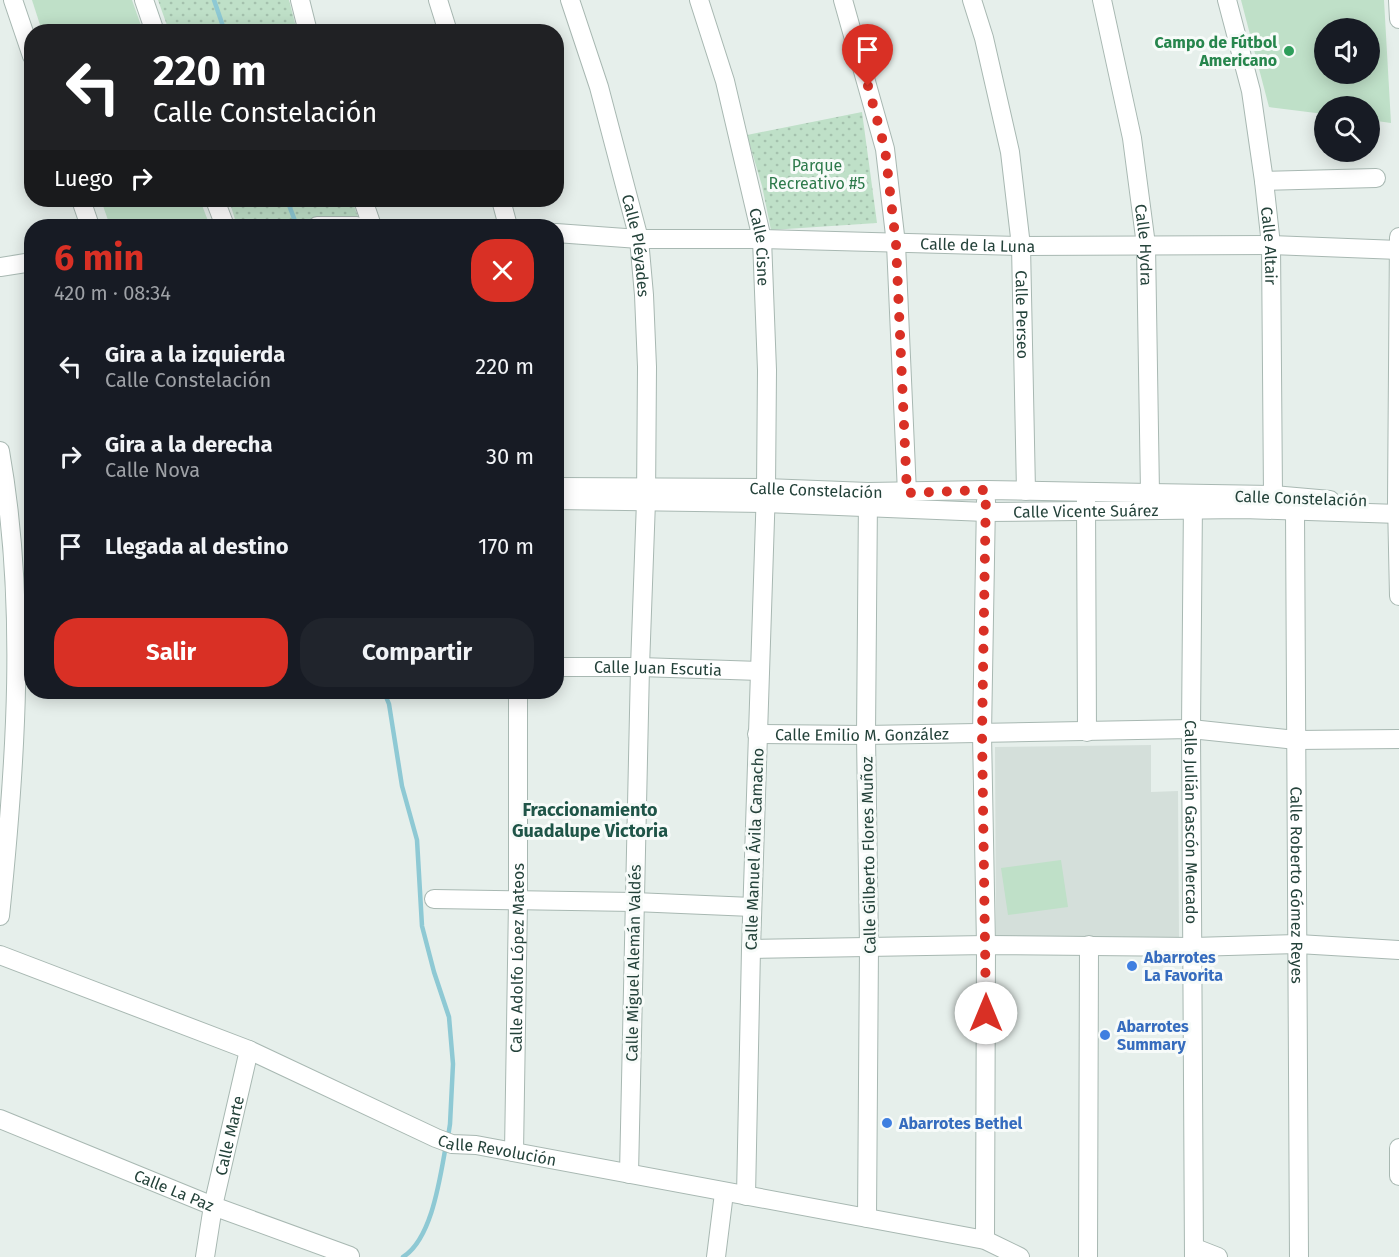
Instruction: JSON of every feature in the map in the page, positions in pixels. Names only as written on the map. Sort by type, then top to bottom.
[{"type":"street","points":[[13,0],[24,32]]},
{"type":"street","points":[[144,0],[152,24]]},
{"type":"street","points":[[300,0],[306,24]]},
{"type":"street","points":[[438,0],[446,24]]},
{"type":"street","name":"Calle Pléyades","points":[[570,0],[599,87],[639,239],[647,367],[645,495]]},
{"type":"street","name":"Calle Cisne","points":[[699,0],[725,81],[762,239],[767,370],[766,495]]},
{"type":"street","points":[[843,0],[885,149],[896,244],[907,493]]},
{"type":"street","name":"Calle Perseo","points":[[972,0],[984,38],[1010,152],[1022,246],[1026,491]]},
{"type":"street","name":"Calle Hydra","points":[[1102,0],[1132,138],[1146,245],[1150,493]]},
{"type":"street","name":"Calle Altair","points":[[1227,0],[1251,91],[1271,245],[1273,495]]},
{"type":"street","points":[[1398,0],[1399,19]]},
{"type":"street","points":[[1264,181],[1376,178]]},
{"type":"street","name":"Calle de la Luna","points":[[564,234],[639,239],[762,239],[1022,246],[1271,245],[1399,250]]},
{"type":"street","points":[[1399,237],[1399,596]]},
{"type":"street","points":[[0,267],[24,263]]},
{"type":"street","points":[[0,451],[6,486],[17,625],[6,861],[0,916]]},
{"type":"street","name":"Calle Constelación","points":[[564,488],[645,495],[766,495],[868,500],[907,493],[986,490],[1026,491],[1086,501],[1150,493],[1193,502]]},
{"type":"street","points":[[985,1240],[986,945],[982,734],[986,490]]},
{"type":"street","points":[[564,500],[645,495]]},
{"type":"street","name":"Calle Miguel Alemán Valdés","points":[[629,1174],[645,495]]},
{"type":"street","name":"Calle Manuel Ávila Camacho","points":[[746,1196],[752,907],[766,495]]},
{"type":"street","name":"Calle Constelación","points":[[1243,502],[1273,495],[1306,507]]},
{"type":"street","name":"Calle Vicente Suárez","points":[[868,500],[986,512],[1086,501],[1243,502],[1398,510]]},
{"type":"street","name":"Calle Gilberto Flores Muñoz","points":[[867,1218],[868,500]]},
{"type":"street","points":[[1086,501],[1087,732]]},
{"type":"street","name":"Calle Julián Gascón Mercado","points":[[1193,502],[1191,729],[1195,1253]]},
{"type":"street","name":"Calle Roberto Gómez Reyes","points":[[1299,1257],[1296,740],[1306,507]]},
{"type":"street","name":"Calle Juan Escutia","points":[[564,667],[760,671]]},
{"type":"street","name":"Calle Adolfo López Mateos","points":[[514,1152],[518,699]]},
{"type":"street","name":"Calle Emilio M. González","points":[[757,734],[982,734],[1191,729],[1296,740],[1399,739]]},
{"type":"street","points":[[434,898],[752,907]]},
{"type":"street","points":[[751,949],[986,945],[1193,947],[1298,944],[1399,950]]},
{"type":"street","points":[[1088,1257],[1089,945]]},
{"type":"street","name":"Calle Revolución","points":[[0,955],[249,1050],[452,1144],[476,1145],[985,1240],[1011,1255]]},
{"type":"street","name":"Calle Marte","points":[[205,1257],[213,1206],[249,1050]]},
{"type":"street","name":"Calle La Paz","points":[[0,1119],[213,1206],[350,1256]]},
{"type":"street","points":[[1399,1148],[1399,1176]]},
{"type":"street","points":[[716,1257],[724,1193]]},
{"type":"street","points":[[1195,1253],[1218,1257]]},
{"type":"shaded area","points":[[1151,745],[1151,792],[1178,791],[1179,937],[996,937],[995,747]]},
{"type":"green space","points":[[32,0],[132,0],[141,24],[40,24]]},
{"type":"green space","points":[[158,0],[289,0],[295,24],[167,24]]},
{"type":"green space","name":"Campo de Fútbol Americano","points":[[1241,0],[1384,0],[1391,123],[1380,121],[1380,96],[1314,96],[1314,113],[1269,107]]},
{"type":"green space","name":"Parque Recreativo #5","points":[[862,112],[877,223],[771,230],[762,186],[747,135]]},
{"type":"green space","points":[[103,207],[203,207],[207,219],[108,219]]},
{"type":"green space","points":[[231,207],[354,207],[358,217],[331,219],[235,219]]},
{"type":"green space","points":[[1061,860],[1068,907],[1008,915],[1001,868]]},
{"type":"waterway","points":[[214,0],[222,24]]},
{"type":"waterway","points":[[290,207],[294,219]]},
{"type":"waterway","points":[[387,699],[402,786],[417,840],[422,926],[449,1017],[453,1064],[448,1137]]},
{"type":"waterway","points":[[403,1257],[421,1237],[428,1222],[446,1145]]},
{"type":"place","name":"Campo de Fútbol Americano","points":[[1289,51]]},
{"type":"place","name":"Abarrotes La Favorita","points":[[1132,966]]},
{"type":"place","name":"Abarrotes Summary","points":[[1105,1035]]},
{"type":"place","name":"Abarrotes Bethel","points":[[887,1123]]},
{"type":"district","name":"Fraccionamiento Guadalupe Victoria","points":[[590,820]]},
{"type":"route","points":[[868,86],[885,149],[896,244],[907,493],[986,490],[982,734],[986,1013]]}]
